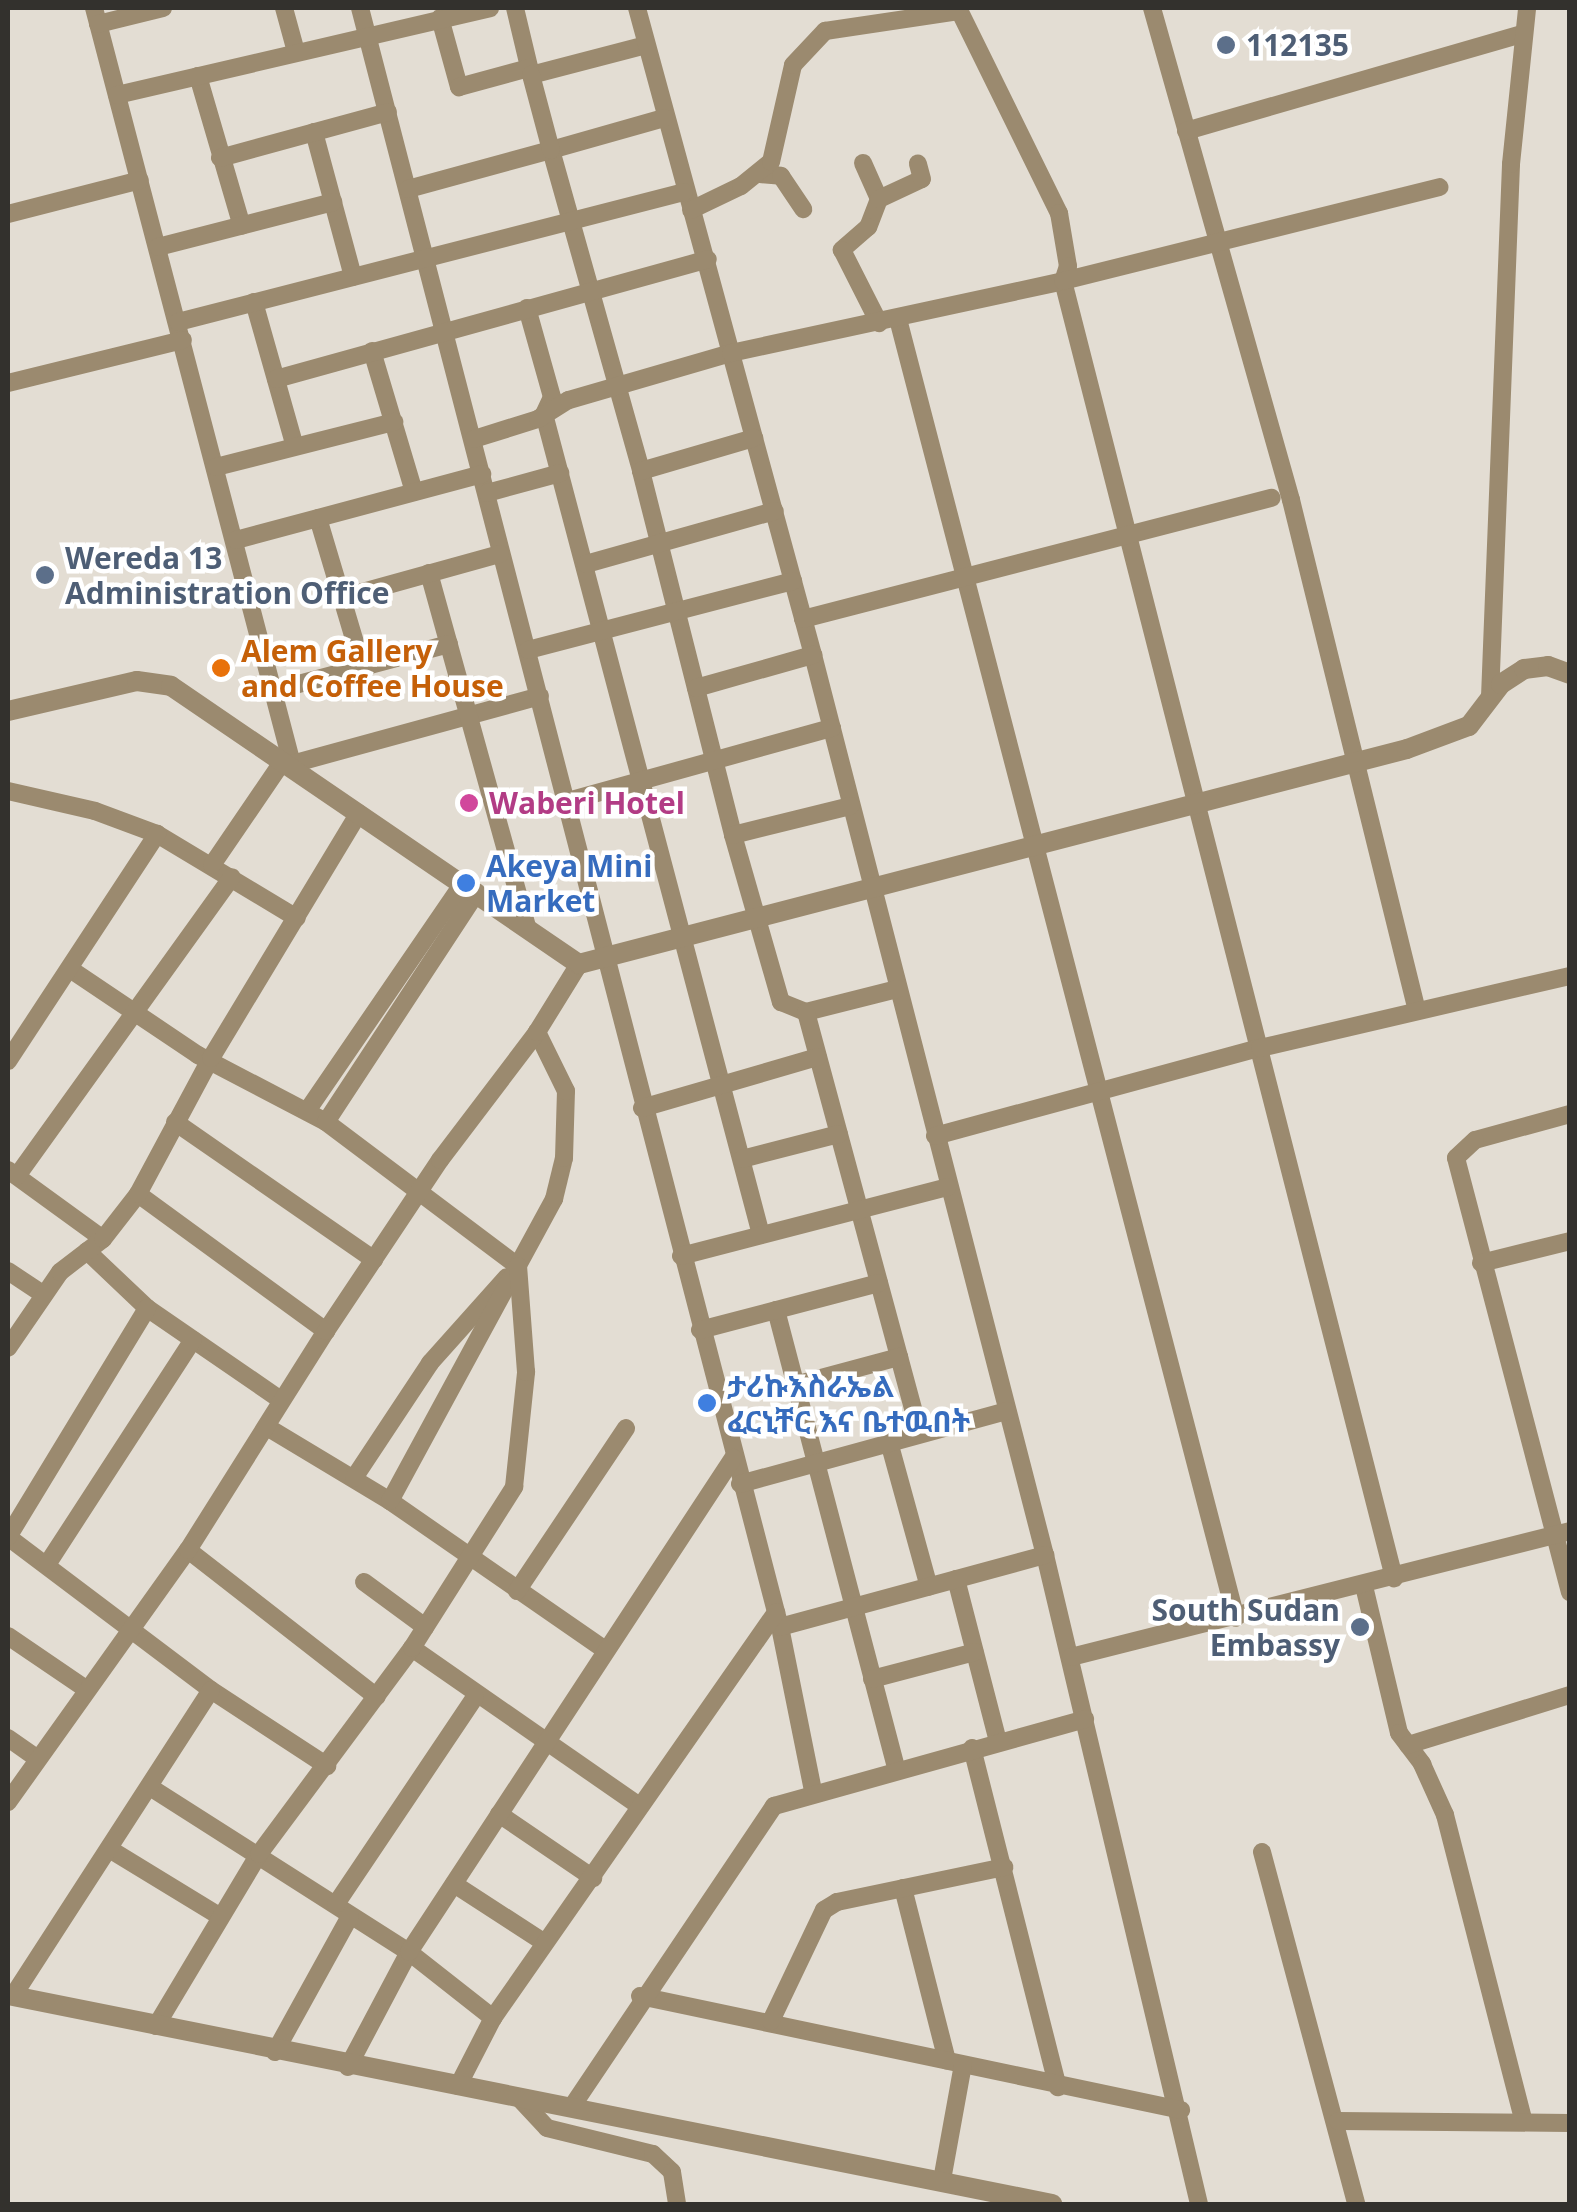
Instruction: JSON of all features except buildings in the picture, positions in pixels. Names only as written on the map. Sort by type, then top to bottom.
[{"type":"street","points":[[163,8],[96,16],[276,690],[288,763]]},
{"type":"street","points":[[284,8],[296,52]]},
{"type":"street","points":[[360,8],[447,331],[500,554],[568,801],[642,1108],[778,1619],[813,1790]]},
{"type":"street","points":[[117,95],[490,8]]},
{"type":"street","points":[[515,8],[641,470],[776,993],[792,1011],[806,1012],[897,989]]},
{"type":"street","points":[[637,8],[804,619],[947,1187],[1046,1555],[1181,2110],[1199,2204]]},
{"type":"street","points":[[838,8],[840,28]]},
{"type":"street","points":[[1152,8],[1291,500],[1416,1011]]},
{"type":"street","points":[[1490,697],[1522,34],[1527,8]]},
{"type":"street","points":[[760,174],[770,162],[793,65],[809,43],[840,28],[958,9],[1058,213],[1068,266],[1063,282],[1394,1578]]},
{"type":"street","points":[[440,18],[458,87],[646,44]]},
{"type":"street","points":[[1186,131],[1522,34]]},
{"type":"street","points":[[198,76],[242,226]]},
{"type":"street","points":[[220,158],[388,112]]},
{"type":"street","points":[[408,190],[664,118]]},
{"type":"street","points":[[314,132],[353,277]]},
{"type":"street","points":[[863,163],[880,199]]},
{"type":"street","points":[[918,164],[922,179],[880,199],[868,228],[842,250],[888,321],[965,581],[1236,1618]]},
{"type":"street","points":[[8,383],[180,331],[254,302],[572,220],[688,201],[760,174],[781,176],[804,209]]},
{"type":"street","points":[[8,214],[140,180]]},
{"type":"street","points":[[474,439],[617,386],[731,353],[1063,282],[1439,186]]},
{"type":"street","points":[[158,248],[333,202]]},
{"type":"street","points":[[276,379],[708,259]]},
{"type":"street","points":[[254,302],[294,443]]},
{"type":"street","points":[[527,308],[552,397],[544,414],[760,1235]]},
{"type":"street","points":[[372,351],[414,492]]},
{"type":"street","points":[[216,467],[294,443],[394,422]]},
{"type":"street","points":[[641,470],[754,438]]},
{"type":"street","points":[[487,493],[560,473]]},
{"type":"street","points":[[236,540],[482,474]]},
{"type":"street","points":[[804,619],[965,581],[1272,498]]},
{"type":"street","points":[[586,564],[775,511]]},
{"type":"street","points":[[318,518],[362,666]]},
{"type":"street","points":[[340,598],[500,554]]},
{"type":"street","points":[[430,572],[528,929]]},
{"type":"street","points":[[528,650],[793,581]]},
{"type":"street","points":[[276,690],[449,644]]},
{"type":"street","points":[[696,688],[813,655]]},
{"type":"street","points":[[8,711],[152,681],[198,699],[578,964],[1036,850],[1355,764],[1469,726],[1490,697],[1524,669],[1569,673]]},
{"type":"street","points":[[212,865],[288,763],[540,696]]},
{"type":"street","points":[[568,801],[832,728]]},
{"type":"street","points":[[8,792],[95,811],[157,834],[297,918]]},
{"type":"street","points":[[733,836],[850,806]]},
{"type":"street","points":[[8,1348],[71,1260],[103,1238],[138,1194],[210,1058],[359,813]]},
{"type":"street","points":[[8,1061],[157,834]]},
{"type":"street","points":[[103,1238],[12,1172],[137,1016],[232,877]]},
{"type":"street","points":[[308,1111],[470,888]]},
{"type":"street","points":[[326,1122],[470,888]]},
{"type":"street","points":[[8,1802],[188,1550],[326,1331],[419,1194],[538,1032],[578,964]]},
{"type":"street","points":[[70,969],[137,1016],[326,1122],[518,1266],[526,1372],[521,1468],[473,1559],[378,1697],[259,1854],[156,2026]]},
{"type":"street","points":[[935,1136],[1260,1048],[1570,976]]},
{"type":"street","points":[[806,1012],[920,1434]]},
{"type":"street","points":[[390,1501],[554,1199],[568,1123],[560,1074],[538,1032]]},
{"type":"street","points":[[642,1108],[818,1058]]},
{"type":"street","points":[[1570,1114],[1474,1140],[1456,1158],[1482,1263],[1561,1532],[1570,1592]]},
{"type":"street","points":[[175,1122],[374,1260]]},
{"type":"street","points":[[742,1160],[839,1134]]},
{"type":"street","points":[[681,1256],[947,1187]]},
{"type":"street","points":[[138,1194],[326,1331]]},
{"type":"street","points":[[1482,1263],[1570,1241]]},
{"type":"street","points":[[87,1251],[147,1308],[281,1400]]},
{"type":"street","points":[[354,1478],[430,1363],[518,1266]]},
{"type":"street","points":[[8,1271],[44,1295]]},
{"type":"street","points":[[700,1330],[879,1283]]},
{"type":"street","points":[[147,1308],[8,1537],[48,1563],[211,1690],[327,1766]]},
{"type":"street","points":[[776,1310],[896,1768]]},
{"type":"street","points":[[48,1563],[193,1340]]},
{"type":"street","points":[[795,1384],[899,1357]]},
{"type":"street","points":[[740,1484],[1007,1410]]},
{"type":"street","points":[[267,1427],[390,1501],[604,1649]]},
{"type":"street","points":[[516,1591],[626,1428]]},
{"type":"street","points":[[890,1442],[929,1587]]},
{"type":"street","points":[[348,2068],[410,1952],[546,1747],[604,1649],[733,1458]]},
{"type":"street","points":[[1071,1657],[1364,1586],[1561,1532]]},
{"type":"street","points":[[188,1550],[378,1697]]},
{"type":"street","points":[[458,2086],[493,2018],[593,1878],[638,1806],[778,1619],[854,1607],[1046,1555]]},
{"type":"street","points":[[956,1580],[998,1741]]},
{"type":"street","points":[[364,1582],[425,1628]]},
{"type":"street","points":[[1364,1586],[1399,1733],[1445,1815],[1524,2122]]},
{"type":"street","points":[[8,1636],[86,1689]]},
{"type":"street","points":[[412,1648],[475,1698],[638,1806]]},
{"type":"street","points":[[872,1679],[974,1652]]},
{"type":"street","points":[[211,1690],[152,1789],[10,1995],[348,2068],[458,2086],[1052,2204]]},
{"type":"street","points":[[1408,1744],[1570,1695]]},
{"type":"street","points":[[275,2052],[343,1910],[475,1698]]},
{"type":"street","points":[[570,2108],[640,1996],[765,1813],[813,1790],[1084,1718]]},
{"type":"street","points":[[8,1738],[36,1758]]},
{"type":"street","points":[[972,1748],[1058,2086]]},
{"type":"street","points":[[152,1789],[410,1952],[493,2018]]},
{"type":"street","points":[[500,1814],[593,1878]]},
{"type":"street","points":[[110,1850],[220,1916]]},
{"type":"street","points":[[1262,1852],[1338,2121],[1356,2204]]},
{"type":"street","points":[[770,2021],[824,1910],[1004,1866]]},
{"type":"street","points":[[454,1884],[546,1943]]},
{"type":"street","points":[[903,1888],[955,2062],[942,2180]]},
{"type":"street","points":[[640,1996],[1181,2110]]},
{"type":"street","points":[[521,2100],[547,2128],[653,2154],[672,2172],[677,2204]]},
{"type":"street","points":[[1338,2121],[1570,2123]]},
{"type":"place","name":"112135","points":[[1226,45]]},
{"type":"place","name":"Wereda 13 Administration Office","points":[[45,575]]},
{"type":"place","name":"Alem Gallery and Coffee House","points":[[221,668]]},
{"type":"place","name":"Waberi Hotel","points":[[469,803]]},
{"type":"place","name":"Akeya Mini Market","points":[[466,883]]},
{"type":"place","name":"ታሪኩእስራኤል ፈርኒቸር እና ቤተዉበት","points":[[707,1403]]},
{"type":"place","name":"South Sudan Embassy","points":[[1360,1627]]}]
